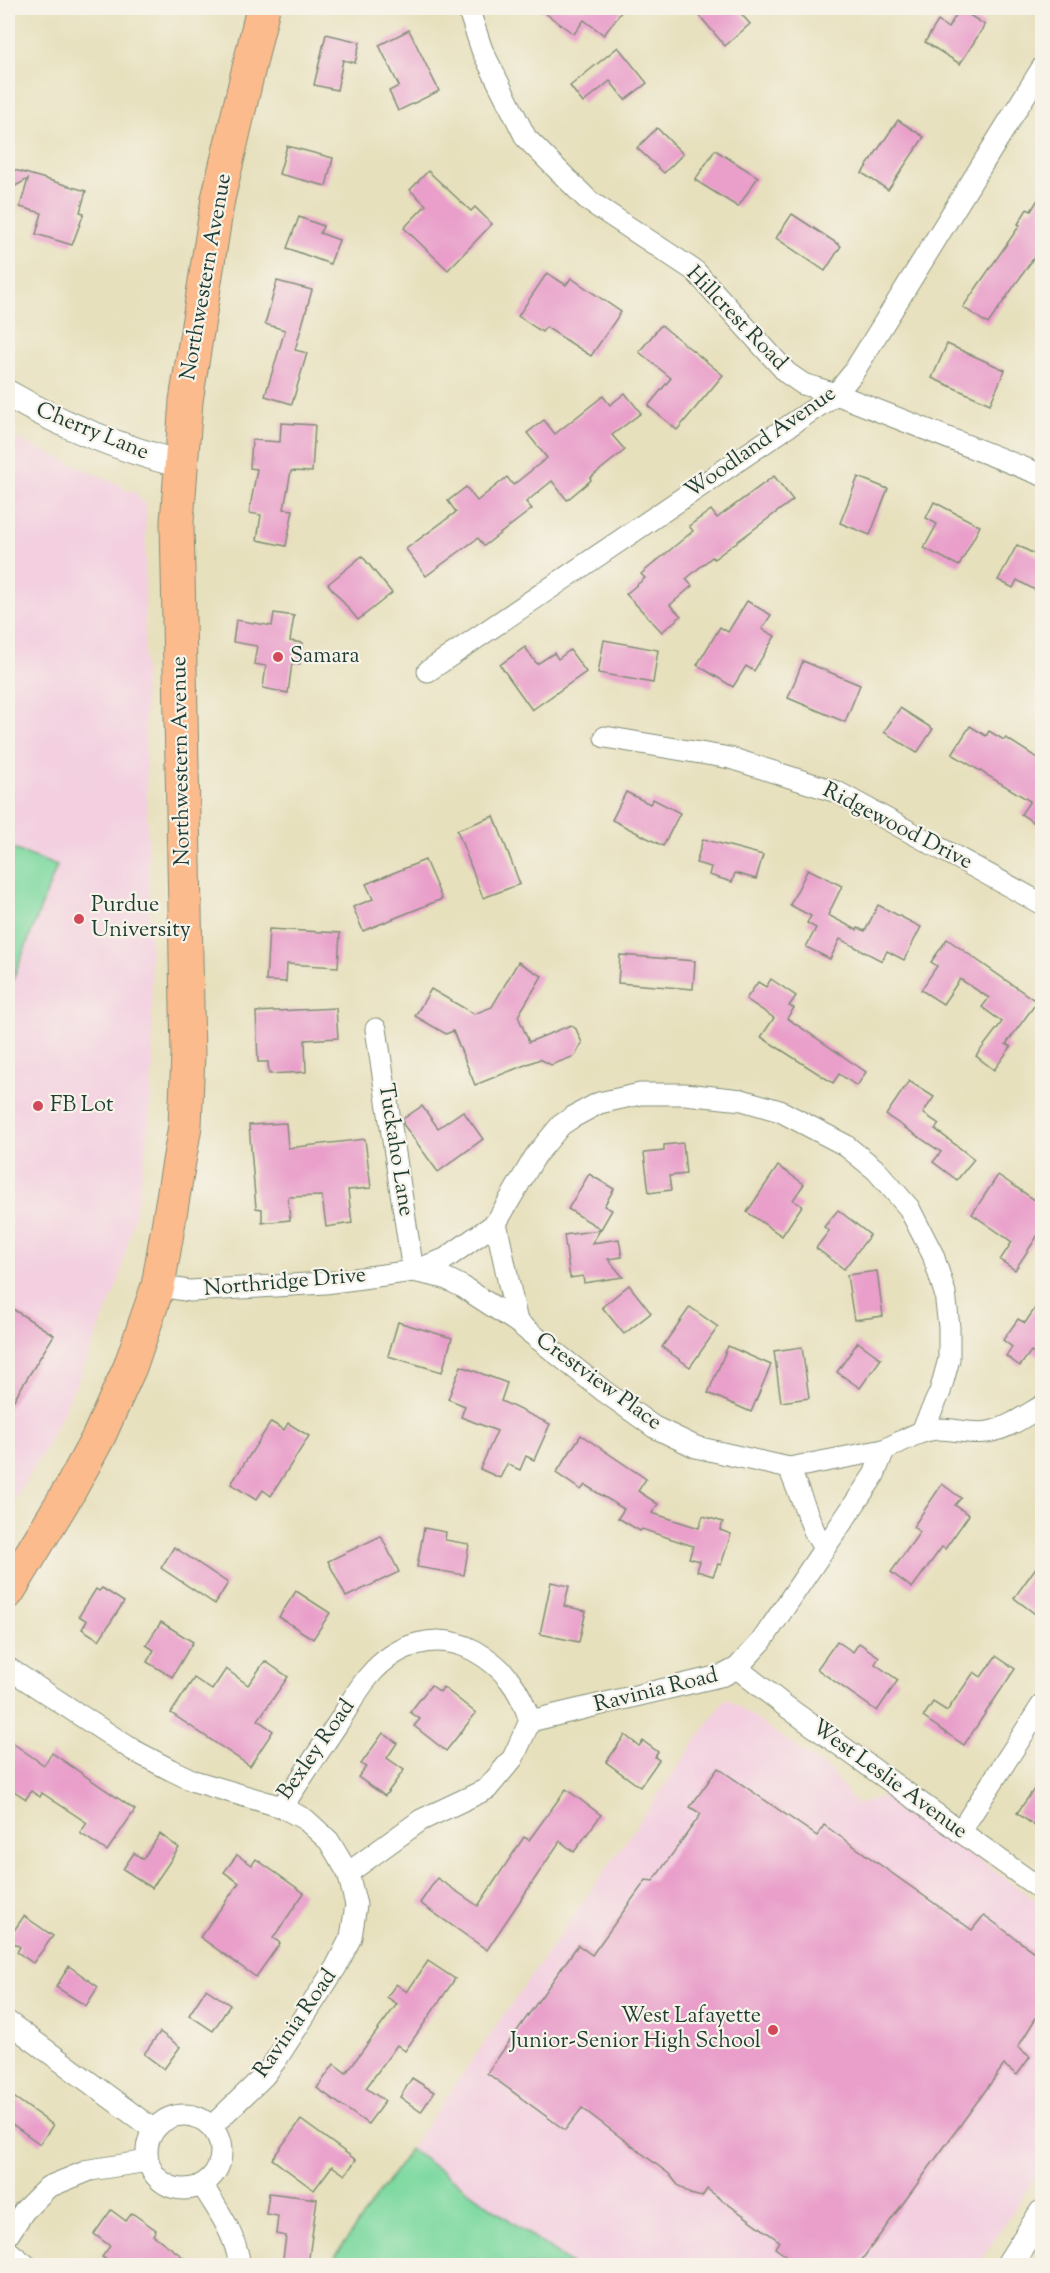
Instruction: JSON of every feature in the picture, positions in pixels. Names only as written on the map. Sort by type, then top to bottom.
[{"type":"main road","name":"Northwestern Avenue","points":[[8,1592],[71,1488],[98,1438],[130,1366],[158,1286],[185,1126],[188,1055],[177,522],[180,464],[186,401],[218,199],[263,8]]},
{"type":"street","name":"Hillcrest Road","points":[[468,8],[482,50],[526,138],[589,201],[695,271],[787,373],[803,384],[837,394],[1042,475]]},
{"type":"street","name":"Woodland Avenue","points":[[428,671],[837,394],[853,373],[1042,68]]},
{"type":"street","name":"Cherry Lane","points":[[8,394],[41,414],[122,448],[180,464]]},
{"type":"street","name":"Ridgewood Drive","points":[[605,737],[730,758],[837,792],[1042,904]]},
{"type":"street","name":"Tuckaho Lane","points":[[376,1029],[413,1271]]},
{"type":"street","name":"Northridge Drive","points":[[158,1286],[190,1291],[325,1283],[413,1271],[445,1259],[495,1223],[536,1155],[561,1125],[599,1103],[639,1094],[685,1094],[742,1100],[780,1111],[845,1145],[876,1170],[909,1208],[933,1255],[945,1293],[950,1359],[940,1392],[922,1431]]},
{"type":"street","name":"Crestview Place","points":[[495,1223],[517,1322],[605,1392],[654,1426],[696,1447],[789,1468],[884,1450]]},
{"type":"street","name":"Northridge Drive","points":[[413,1271],[445,1278],[517,1322]]},
{"type":"street","points":[[884,1450],[922,1431],[938,1429],[987,1432],[1008,1426],[1042,1406]]},
{"type":"street","name":"Ravinia Road","points":[[530,1721],[724,1675],[737,1668],[761,1642],[874,1475],[884,1450]]},
{"type":"street","points":[[789,1468],[815,1533],[824,1548]]},
{"type":"street","name":"Bexley Road","points":[[8,1668],[133,1750],[171,1770],[194,1781],[282,1806],[369,1676],[391,1655],[416,1643],[432,1640],[461,1644],[486,1658],[502,1671],[523,1698],[530,1721]]},
{"type":"street","name":"West Leslie Avenue","points":[[737,1668],[784,1706],[1042,1890]]},
{"type":"street","points":[[960,1832],[1042,1705]]},
{"type":"street","points":[[348,1873],[421,1820],[487,1789],[513,1758],[530,1721]]},
{"type":"street","name":"Ravinia Road","points":[[212,2126],[264,2076],[276,2060],[336,1967],[351,1937],[356,1905],[348,1873],[329,1841],[306,1820],[282,1806]]},
{"type":"street","points":[[8,2022],[154,2130]]},
{"type":"street","points":[[182,2114],[203,2119],[212,2126],[218,2136],[221,2158],[218,2169],[211,2179],[191,2189],[169,2186],[159,2180],[148,2161],[149,2139],[154,2130],[171,2116],[182,2114]]},
{"type":"street","points":[[8,2235],[24,2211],[48,2187],[90,2170],[148,2161]]},
{"type":"street","points":[[202,2185],[226,2223],[239,2254],[240,2265]]},
{"type":"street","points":[[1009,2265],[1042,2214]]},
{"type":"street","points":[[8,2251],[27,2265]]},
{"type":"shaded area","name":"Purdue University","points":[[8,435],[122,486],[127,491],[134,491],[146,507],[144,682],[153,1066],[148,1135],[137,1204],[118,1283],[85,1364],[47,1446],[8,1510]]},
{"type":"shaded area","name":"West Lafayette Junior-Senior High School","points":[[726,1698],[831,1772],[857,1805],[887,1795],[1042,1905],[1042,2166],[978,2265],[572,2265],[410,2149]]},
{"type":"green space","points":[[8,847],[57,866],[8,992]]},
{"type":"green space","points":[[410,2149],[572,2265],[329,2265]]},
{"type":"building","points":[[538,8],[624,8],[604,35],[584,20],[574,34]]},
{"type":"building","points":[[708,8],[736,8],[750,24],[725,46],[699,15]]},
{"type":"building","points":[[960,9],[985,25],[960,64],[925,42],[938,21],[948,28]]},
{"type":"building","points":[[409,30],[439,91],[398,111],[389,91],[399,86],[379,45]]},
{"type":"building","points":[[326,34],[360,42],[355,63],[343,60],[337,90],[314,85]]},
{"type":"building","points":[[618,47],[647,83],[625,100],[610,81],[583,103],[570,86]]},
{"type":"building","points":[[898,120],[924,137],[888,190],[862,173]]},
{"type":"building","points":[[657,128],[683,154],[664,173],[637,148]]},
{"type":"building","points":[[287,146],[333,158],[326,186],[279,174]]},
{"type":"building","points":[[715,150],[758,177],[738,207],[695,180]]},
{"type":"building","points":[[8,168],[86,191],[80,212],[84,213],[72,245],[36,234],[42,213],[20,207],[28,179],[8,190]]},
{"type":"building","points":[[428,171],[471,211],[475,207],[492,224],[448,270],[404,228],[426,205],[410,190]]},
{"type":"building","points":[[1042,193],[1042,246],[988,324],[963,307],[1020,225],[1018,224],[1027,209],[1031,211]]},
{"type":"building","points":[[792,214],[841,246],[825,271],[776,238]]},
{"type":"building","points":[[299,217],[323,226],[320,233],[339,240],[330,264],[287,248]]},
{"type":"building","points":[[547,273],[566,285],[571,278],[621,312],[591,356],[546,327],[542,332],[518,316]]},
{"type":"building","points":[[277,281],[312,290],[295,350],[307,353],[292,404],[265,396],[285,330],[265,324]]},
{"type":"building","points":[[661,325],[723,375],[677,430],[648,406],[671,378],[639,352]]},
{"type":"building","points":[[947,344],[1005,370],[990,404],[932,378]]},
{"type":"building","points":[[625,393],[641,413],[612,435],[625,450],[567,500],[552,481],[526,502],[532,509],[484,546],[478,538],[426,576],[406,549],[456,512],[448,501],[466,487],[477,501],[507,477],[513,485],[547,458],[527,433],[544,420],[555,434],[603,396],[610,405]]},
{"type":"building","points":[[281,423],[315,425],[312,472],[291,471],[284,509],[293,510],[286,546],[257,540],[261,515],[249,513],[257,469],[250,468],[252,440],[280,442]]},
{"type":"building","points":[[774,476],[793,500],[714,559],[712,557],[686,579],[692,586],[670,605],[681,616],[662,632],[626,594],[645,578],[641,574],[693,531],[689,526],[711,510],[717,518]]},
{"type":"building","points":[[858,477],[888,489],[870,535],[840,523]]},
{"type":"building","points":[[934,502],[980,526],[959,566],[924,548],[937,524],[926,518]]},
{"type":"building","points":[[1017,545],[1042,558],[1042,594],[1017,580],[1013,588],[998,580]]},
{"type":"building","points":[[362,556],[392,593],[358,620],[328,584]]},
{"type":"building","points":[[747,601],[771,615],[762,629],[775,636],[754,671],[746,666],[733,687],[697,665],[720,627],[728,632]]},
{"type":"building","name":"Samara","points":[[274,613],[294,616],[290,641],[303,643],[300,664],[292,663],[288,693],[263,688],[266,666],[254,664],[257,646],[233,642],[236,620],[272,626]]},
{"type":"building","points":[[604,640],[658,650],[653,683],[598,673]]},
{"type":"building","points":[[525,647],[537,664],[554,653],[558,659],[570,650],[586,672],[532,710],[500,665]]},
{"type":"building","points":[[803,661],[860,685],[845,722],[788,698]]},
{"type":"building","points":[[900,708],[933,729],[917,753],[884,732]]},
{"type":"building","points":[[970,726],[986,736],[989,731],[1004,740],[1006,738],[1042,761],[1042,828],[1021,814],[1030,801],[952,754]]},
{"type":"building","points":[[626,792],[650,804],[653,799],[680,813],[663,846],[612,820]]},
{"type":"building","points":[[494,816],[520,884],[483,898],[457,830]]},
{"type":"building","points":[[703,839],[763,855],[756,879],[735,873],[732,882],[709,875],[711,867],[696,863]]},
{"type":"building","points":[[425,860],[442,899],[363,931],[353,907],[373,899],[366,884]]},
{"type":"building","points":[[808,869],[842,886],[828,915],[857,930],[858,928],[865,931],[878,905],[921,927],[904,960],[887,951],[882,961],[840,939],[830,959],[806,947],[816,928],[807,923],[811,916],[790,905]]},
{"type":"building","points":[[269,929],[340,933],[338,967],[287,964],[286,982],[266,981]]},
{"type":"building","points":[[947,939],[1037,1002],[1006,1044],[1011,1047],[994,1070],[976,1056],[1002,1022],[982,1007],[989,998],[960,979],[943,1004],[921,990],[937,966],[931,962]]},
{"type":"building","points":[[620,955],[695,961],[693,989],[618,983]]},
{"type":"building","points":[[518,962],[542,976],[518,1016],[529,1042],[571,1025],[576,1029],[582,1043],[575,1056],[551,1065],[540,1059],[475,1085],[453,1031],[446,1034],[415,1016],[431,989],[474,1014],[492,1007]]},
{"type":"building","points":[[771,979],[796,996],[789,1006],[794,1008],[787,1018],[866,1072],[857,1086],[839,1074],[833,1083],[761,1037],[774,1018],[746,999],[758,982],[766,987]]},
{"type":"building","points":[[336,1008],[338,1038],[305,1040],[306,1072],[269,1074],[268,1062],[258,1062],[256,1012]]},
{"type":"building","points":[[909,1081],[934,1097],[923,1113],[939,1124],[935,1129],[974,1159],[957,1180],[933,1162],[941,1152],[886,1115]]},
{"type":"building","points":[[422,1106],[438,1128],[463,1111],[483,1139],[438,1172],[403,1124],[403,1119]]},
{"type":"building","points":[[286,1123],[288,1148],[365,1139],[371,1188],[348,1190],[352,1223],[326,1227],[322,1196],[288,1197],[290,1220],[262,1223],[262,1209],[256,1208],[249,1125]]},
{"type":"building","points":[[683,1143],[686,1174],[669,1176],[671,1190],[649,1193],[644,1153],[664,1151],[664,1145]]},
{"type":"building","points":[[778,1166],[804,1184],[793,1200],[802,1206],[782,1236],[747,1212]]},
{"type":"building","points":[[589,1174],[614,1189],[604,1206],[612,1210],[601,1229],[568,1209]]},
{"type":"building","points":[[998,1175],[1042,1205],[1042,1229],[1015,1270],[1000,1260],[1012,1242],[972,1214]]},
{"type":"building","points":[[838,1210],[870,1235],[844,1269],[816,1248],[829,1231],[824,1227]]},
{"type":"building","points":[[600,1230],[592,1243],[619,1239],[622,1257],[608,1259],[623,1277],[584,1283],[583,1276],[570,1278],[564,1235]]},
{"type":"building","points":[[877,1271],[883,1316],[854,1320],[847,1275]]},
{"type":"building","points":[[629,1285],[651,1313],[624,1334],[602,1307]]},
{"type":"building","points":[[1042,1298],[1042,1360],[1031,1351],[1020,1366],[1006,1356],[1012,1347],[1003,1340],[1018,1319],[1025,1323]]},
{"type":"building","points":[[8,1306],[54,1335],[8,1409]]},
{"type":"building","points":[[690,1307],[718,1327],[690,1367],[662,1347]]},
{"type":"building","points":[[398,1322],[452,1338],[442,1372],[388,1356]]},
{"type":"building","points":[[858,1342],[881,1359],[860,1388],[837,1372]]},
{"type":"building","points":[[728,1346],[771,1365],[751,1412],[708,1393]]},
{"type":"building","points":[[802,1347],[809,1398],[781,1402],[774,1351]]},
{"type":"building","points":[[461,1366],[507,1383],[501,1401],[550,1424],[534,1460],[526,1456],[520,1470],[507,1464],[500,1478],[480,1469],[497,1431],[461,1417],[465,1406],[448,1399]]},
{"type":"building","points":[[271,1422],[284,1430],[288,1423],[309,1436],[271,1496],[263,1490],[256,1500],[231,1484]]},
{"type":"building","points":[[581,1435],[646,1479],[638,1491],[658,1504],[652,1513],[699,1528],[703,1516],[723,1522],[720,1530],[731,1534],[721,1565],[718,1564],[713,1576],[697,1571],[700,1561],[689,1558],[693,1546],[642,1529],[640,1531],[618,1518],[624,1509],[585,1485],[581,1490],[556,1473]]},
{"type":"building","points":[[942,1484],[961,1498],[955,1505],[969,1515],[945,1549],[942,1547],[912,1588],[891,1572],[920,1532],[913,1527]]},
{"type":"building","points":[[424,1528],[446,1532],[445,1540],[469,1544],[464,1575],[417,1567]]},
{"type":"building","points":[[381,1536],[399,1572],[346,1597],[328,1561]]},
{"type":"building","points":[[174,1547],[228,1583],[215,1604],[161,1568]]},
{"type":"building","points":[[1042,1559],[1042,1619],[1014,1598]]},
{"type":"building","points":[[551,1582],[569,1586],[564,1606],[586,1611],[579,1642],[540,1634]]},
{"type":"building","points":[[102,1588],[124,1602],[99,1640],[82,1629],[87,1621],[79,1616],[96,1589],[99,1591]]},
{"type":"building","points":[[296,1591],[330,1613],[313,1639],[279,1617]]},
{"type":"building","points":[[161,1622],[193,1642],[172,1677],[147,1662],[154,1650],[146,1645]]},
{"type":"building","points":[[837,1641],[853,1652],[859,1643],[879,1657],[875,1664],[898,1680],[877,1711],[817,1669]]},
{"type":"building","points":[[996,1656],[1015,1669],[964,1745],[923,1717],[933,1702],[947,1711],[974,1672],[981,1677]]},
{"type":"building","points":[[265,1661],[288,1677],[258,1720],[273,1731],[250,1766],[171,1713],[194,1678],[212,1690],[226,1669],[248,1685]]},
{"type":"building","points":[[431,1685],[440,1692],[443,1687],[476,1713],[446,1751],[414,1726],[420,1719],[410,1712]]},
{"type":"building","points":[[383,1733],[397,1743],[387,1758],[404,1770],[385,1796],[358,1777],[366,1767],[361,1764]]},
{"type":"building","points":[[625,1735],[639,1746],[643,1741],[658,1752],[655,1757],[659,1760],[640,1787],[606,1762]]},
{"type":"building","points":[[8,1740],[44,1765],[52,1753],[135,1810],[107,1851],[80,1833],[87,1823],[42,1793],[40,1797],[31,1791],[26,1799],[8,1787]]},
{"type":"building","name":"West Lafayette Junior-Senior High School","points":[[718,1768],[817,1836],[824,1825],[972,1930],[984,1915],[1042,1958],[1042,2008],[1018,2047],[1030,2057],[1017,2075],[1004,2065],[858,2265],[799,2265],[775,2248],[779,2241],[707,2189],[702,2197],[690,2194],[669,2174],[582,2108],[565,2130],[487,2073],[578,1945],[592,1955],[646,1880],[653,1881],[701,1814],[690,1807]]},
{"type":"building","points":[[1042,1778],[1042,1831],[1017,1813]]},
{"type":"building","points":[[566,1789],[601,1815],[574,1852],[560,1841],[487,1950],[420,1903],[437,1878],[478,1906],[524,1837],[529,1840]]},
{"type":"building","points":[[160,1834],[179,1848],[152,1888],[123,1869],[134,1853],[143,1859]]},
{"type":"building","points":[[237,1855],[252,1865],[256,1859],[304,1893],[273,1938],[280,1943],[256,1977],[200,1937],[239,1883],[224,1872]]},
{"type":"building","points":[[24,1916],[53,1936],[33,1963],[17,1952],[20,1947],[8,1939]]},
{"type":"building","points":[[428,1961],[455,1979],[405,2051],[397,2045],[366,2088],[385,2101],[368,2124],[317,2088],[334,2064],[346,2073],[397,2004],[387,1997],[396,1984],[407,1992]]},
{"type":"building","points":[[69,1966],[98,1987],[86,2006],[56,1987]]},
{"type":"building","points":[[206,1989],[230,2005],[213,2031],[189,2015]]},
{"type":"building","points":[[160,2032],[180,2047],[164,2069],[144,2054]]},
{"type":"building","points":[[412,2078],[434,2092],[421,2112],[400,2097]]},
{"type":"building","points":[[8,2093],[53,2125],[40,2144],[8,2121]]},
{"type":"building","points":[[301,2120],[356,2160],[345,2175],[332,2166],[314,2190],[272,2159]]},
{"type":"building","points":[[269,2193],[317,2199],[308,2265],[282,2265],[286,2236],[276,2234],[278,2216],[266,2214]]},
{"type":"building","points":[[111,2210],[126,2221],[132,2213],[156,2230],[153,2235],[194,2265],[115,2265],[102,2257],[110,2246],[94,2234]]},
{"type":"place","name":"Samara","points":[[278,657]]},
{"type":"place","name":"Purdue University","points":[[79,919]]},
{"type":"place","name":"FB Lot","points":[[38,1106]]},
{"type":"place","name":"West Lafayette Junior-Senior High School","points":[[773,2030]]}]
